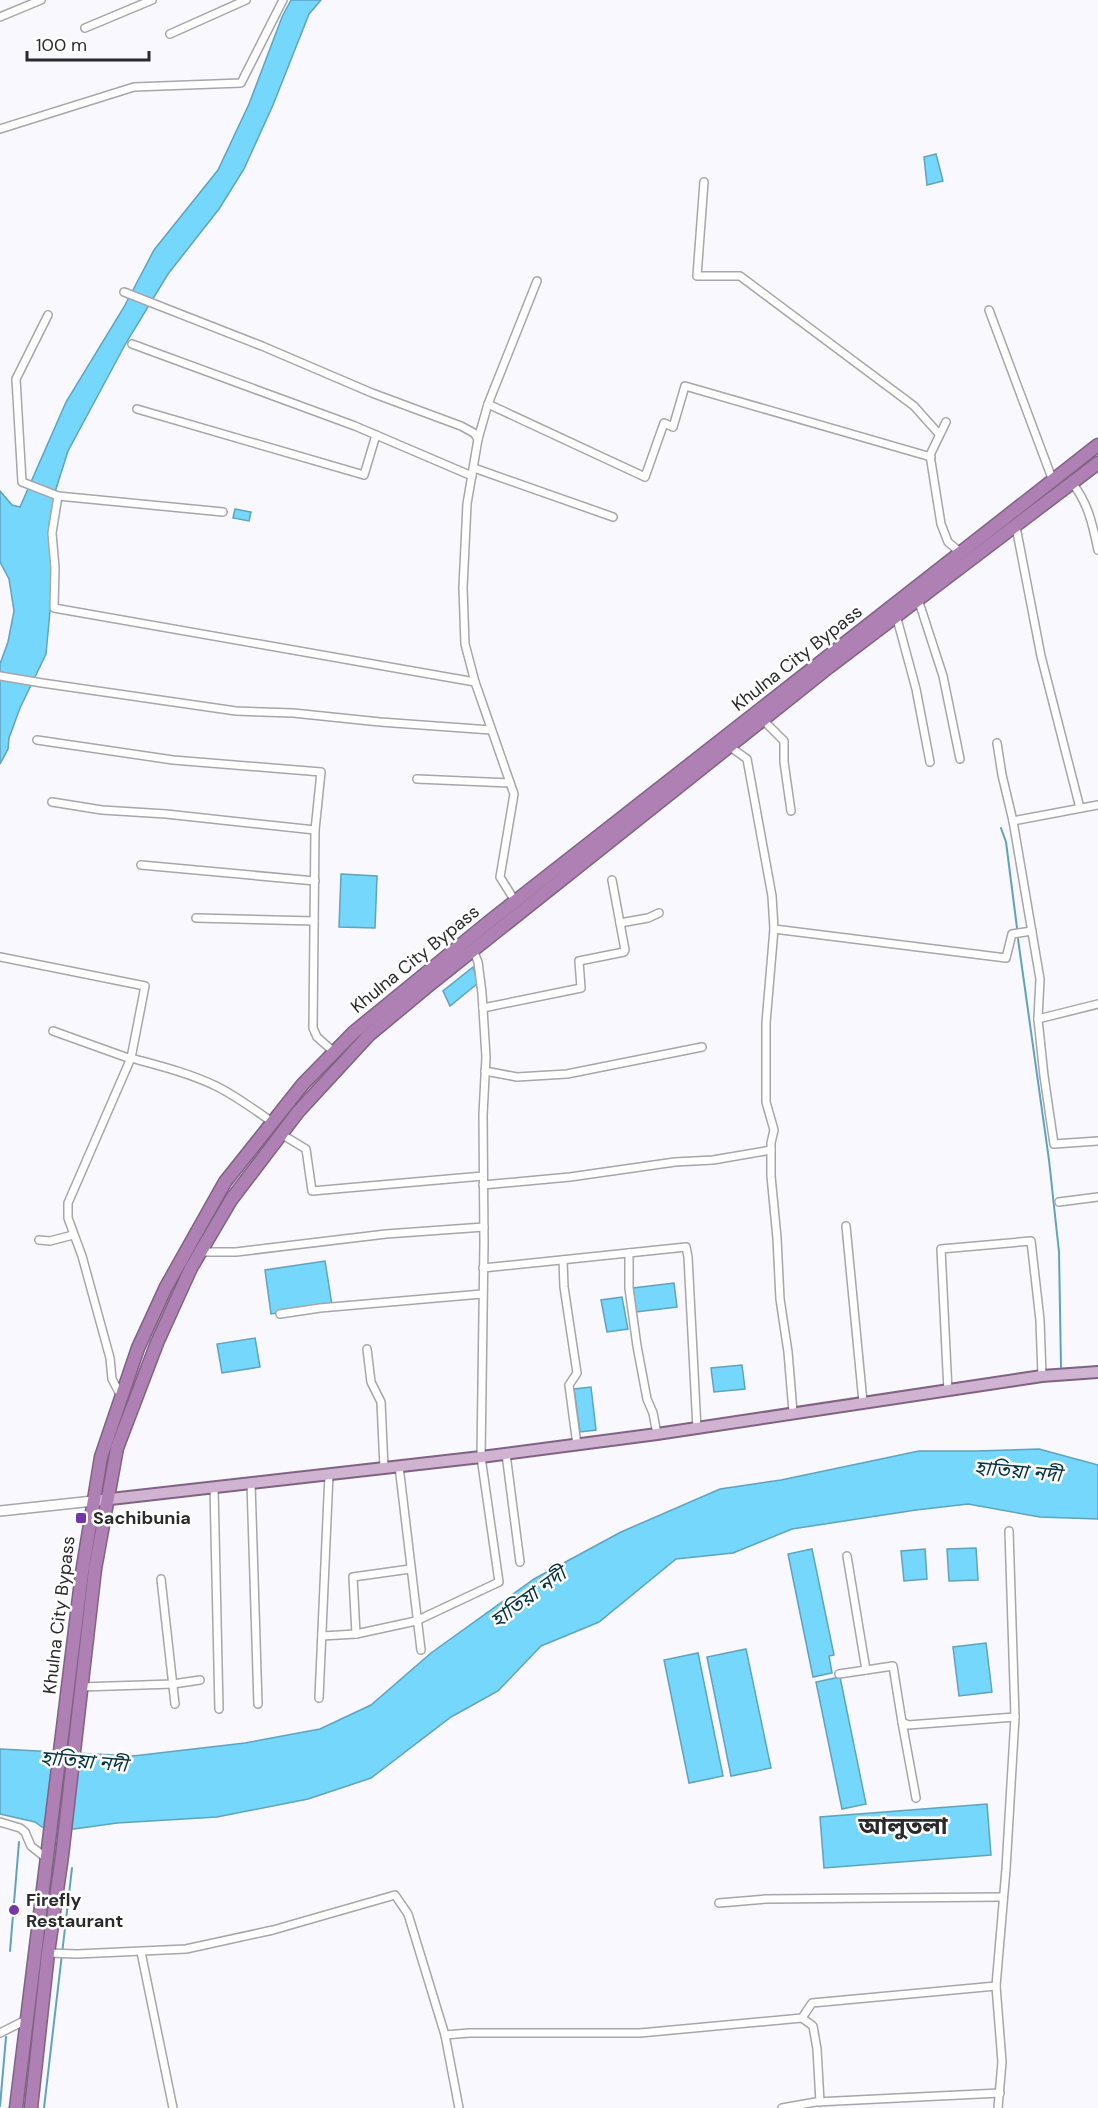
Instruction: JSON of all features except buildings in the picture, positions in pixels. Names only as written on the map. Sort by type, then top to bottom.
[{"type":"highway","name":"Khulna City Bypass","points":[[46,1856],[93,1500],[102,1457],[138,1348],[166,1287],[225,1182],[303,1084],[354,1032],[409,985],[1098,445]]},
{"type":"highway","name":"Khulna City Bypass","points":[[48,1953],[62,1856],[95,1569],[117,1448],[157,1343],[191,1268],[231,1200],[298,1112],[369,1035],[729,746],[896,615],[1016,527],[1098,463]]},
{"type":"highway","points":[[16,2108],[46,1856]]},
{"type":"highway","points":[[31,2108],[48,1953]]},
{"type":"main road","points":[[93,1500],[577,1445],[1042,1376],[1098,1372]]},
{"type":"street","points":[[0,17],[41,0]]},
{"type":"street","points":[[86,28],[152,0]]},
{"type":"street","points":[[170,34],[246,0]]},
{"type":"street","points":[[0,129],[134,87],[241,83],[283,0]]},
{"type":"street","points":[[704,182],[697,276],[740,276],[914,406],[939,434]]},
{"type":"street","points":[[515,901],[500,877],[514,794],[474,682],[465,644],[463,588],[467,504],[478,439],[488,404],[537,281]]},
{"type":"street","points":[[127,293],[262,346],[372,393],[461,426],[474,433],[478,439]]},
{"type":"street","points":[[989,310],[1053,481]]},
{"type":"street","points":[[48,315],[16,379],[22,482],[57,496],[223,512]]},
{"type":"street","points":[[132,344],[473,472],[613,517]]},
{"type":"street","points":[[488,404],[645,477],[664,423],[673,427],[685,386],[931,457]]},
{"type":"street","points":[[137,409],[364,475],[376,435]]},
{"type":"street","points":[[946,423],[934,444],[931,457],[941,524],[948,542],[961,553]]},
{"type":"street","points":[[1072,483],[1080,492],[1091,520],[1098,550]]},
{"type":"street","points":[[57,496],[52,533],[55,568],[54,608],[474,682]]},
{"type":"street","points":[[1016,527],[1041,656],[1080,808]]},
{"type":"street","points":[[918,599],[943,675],[960,759]]},
{"type":"street","points":[[896,615],[916,689],[930,762]]},
{"type":"street","points":[[0,676],[236,711],[292,713],[491,730]]},
{"type":"street","points":[[763,720],[784,741],[784,762],[791,811]]},
{"type":"street","points":[[37,740],[173,760],[321,772],[315,830],[312,1028],[317,1037],[334,1052]]},
{"type":"street","points":[[997,743],[1013,820],[1040,979],[1038,1018],[1054,1144],[1098,1141]]},
{"type":"street","points":[[729,746],[747,759],[772,896],[774,929],[766,1034],[766,1102],[774,1130],[771,1176],[780,1299],[788,1352],[793,1412]]},
{"type":"street","points":[[417,779],[510,783]]},
{"type":"street","points":[[52,802],[102,810],[166,814],[315,830]]},
{"type":"street","points":[[1013,820],[1098,805]]},
{"type":"street","points":[[141,865],[315,881]]},
{"type":"street","points":[[483,1008],[581,988],[579,961],[624,952],[612,880]]},
{"type":"street","points":[[620,923],[648,918],[659,913]]},
{"type":"street","points":[[196,918],[315,921]]},
{"type":"street","points":[[774,929],[1006,958],[1012,934],[1032,931]]},
{"type":"street","points":[[322,1636],[356,1634],[416,1621],[499,1582],[481,1457],[485,1071],[483,1008],[478,962],[473,950]]},
{"type":"street","points":[[0,957],[145,986],[131,1059],[68,1203],[68,1218],[82,1256],[110,1358],[112,1379],[121,1398]]},
{"type":"street","points":[[1038,1018],[1098,1004]]},
{"type":"street","points":[[53,1031],[131,1059],[180,1071],[217,1086],[272,1122]]},
{"type":"street","points":[[485,1071],[517,1077],[567,1074],[702,1047]]},
{"type":"street","points":[[281,1134],[306,1149],[312,1191],[483,1176]]},
{"type":"street","points":[[483,1185],[570,1177],[675,1162],[713,1160],[771,1150]]},
{"type":"street","points":[[1059,1202],[1098,1197]]},
{"type":"street","points":[[846,1226],[863,1402]]},
{"type":"street","points":[[201,1252],[236,1252],[386,1234],[484,1227]]},
{"type":"street","points":[[39,1240],[73,1235]]},
{"type":"street","points":[[948,1390],[941,1249],[1031,1241],[1040,1320],[1042,1376]]},
{"type":"street","points":[[483,1268],[686,1247],[697,1429]]},
{"type":"street","points":[[628,1253],[629,1288],[637,1346],[647,1399],[653,1413],[657,1434]]},
{"type":"street","points":[[563,1260],[564,1287],[577,1373],[569,1385],[577,1445]]},
{"type":"street","points":[[280,1314],[320,1308],[482,1294]]},
{"type":"street","points":[[368,1349],[371,1382],[381,1402],[384,1468]]},
{"type":"street","points":[[506,1454],[520,1562]]},
{"type":"street","points":[[399,1466],[421,1650]]},
{"type":"street","points":[[319,1698],[329,1474]]},
{"type":"street","points":[[251,1483],[258,1704]]},
{"type":"street","points":[[214,1487],[219,1709]]},
{"type":"street","points":[[0,1510],[93,1500]]},
{"type":"street","points":[[998,2108],[1002,2062],[996,1986],[1015,1717],[1009,1531]]},
{"type":"street","points":[[847,1556],[866,1670]]},
{"type":"street","points":[[356,1634],[353,1577],[410,1569]]},
{"type":"street","points":[[161,1579],[175,1704]]},
{"type":"street","points":[[839,1674],[893,1666],[916,1798]]},
{"type":"street","points":[[81,1687],[173,1684],[200,1680]]},
{"type":"street","points":[[902,1722],[908,1725],[1015,1717]]},
{"type":"street","points":[[0,1822],[20,1828],[25,1832],[31,1846],[46,1856]]},
{"type":"street","points":[[48,1953],[77,1954],[186,1949],[273,1930],[394,1895],[408,1914],[448,2034],[459,2108]]},
{"type":"street","points":[[719,1903],[766,1899],[1003,1897]]},
{"type":"street","points":[[141,1952],[173,2108]]},
{"type":"street","points":[[802,2019],[812,2003],[996,1986]]},
{"type":"street","points":[[448,2034],[640,2033],[802,2019],[813,2026],[817,2049],[820,2102]]},
{"type":"street","points":[[0,2033],[26,2020]]},
{"type":"street","points":[[782,2108],[820,2102],[1000,2093]]},
{"type":"water","points":[[291,0],[321,0],[309,14],[273,105],[244,169],[219,209],[168,274],[126,343],[68,451],[55,492],[51,515],[51,600],[46,654],[20,708],[9,738],[8,749],[0,764],[0,664],[8,642],[14,611],[9,579],[0,562],[0,491],[12,505],[20,507],[66,402],[124,307],[154,250],[218,170],[249,104],[282,17]]},
{"type":"water","points":[[936,154],[943,181],[927,185],[924,157]]},
{"type":"water","points":[[235,509],[251,512],[249,521],[233,518]]},
{"type":"water","points":[[341,874],[377,876],[375,928],[339,927]]},
{"type":"water","points":[[473,967],[478,983],[450,1006],[443,991]]},
{"type":"water","points":[[325,1261],[332,1305],[271,1314],[265,1270]]},
{"type":"water","points":[[674,1283],[677,1307],[636,1312],[633,1288]]},
{"type":"water","points":[[622,1297],[628,1329],[607,1332],[601,1300]]},
{"type":"water","points":[[255,1338],[260,1367],[222,1373],[217,1344]]},
{"type":"water","points":[[742,1365],[745,1389],[714,1392],[711,1368]]},
{"type":"water","points":[[591,1387],[596,1430],[580,1432],[574,1389]]},
{"type":"water","name":"হাতিয়া নদী","points":[[1039,1449],[1098,1465],[1098,1519],[1040,1517],[968,1504],[792,1529],[733,1553],[676,1559],[599,1622],[541,1646],[498,1691],[451,1717],[371,1778],[308,1799],[217,1817],[117,1823],[74,1829],[42,1827],[35,1822],[0,1814],[0,1749],[133,1756],[245,1743],[320,1729],[371,1705],[431,1653],[534,1579],[621,1532],[720,1489],[781,1480],[919,1451]]},
{"type":"water","points":[[976,1548],[978,1580],[949,1581],[947,1549]]},
{"type":"water","points":[[812,1549],[834,1655],[829,1656],[832,1673],[813,1677],[788,1554]]},
{"type":"water","points":[[925,1549],[927,1579],[904,1581],[901,1551]]},
{"type":"water","points":[[986,1643],[992,1692],[959,1696],[953,1647]]},
{"type":"water","points":[[746,1649],[771,1768],[731,1776],[707,1657]]},
{"type":"water","points":[[698,1653],[723,1776],[689,1783],[664,1660]]},
{"type":"water","points":[[840,1677],[866,1804],[842,1809],[816,1682]]},
{"type":"water","points":[[987,1804],[991,1855],[824,1868],[820,1817]]},
{"type":"waterway","points":[[1001,828],[1006,842],[1017,928]]},
{"type":"waterway","points":[[1018,939],[1049,1160],[1059,1252],[1061,1367]]},
{"type":"waterway","points":[[10,1951],[19,1842]]},
{"type":"waterway","points":[[44,2108],[72,1868]]},
{"type":"waterway","points":[[0,2106],[6,2037]]},
{"type":"place","name":"Sachibunia","points":[[81,1518]]},
{"type":"place","name":"Firefly Restaurant","points":[[14,1910]]},
{"type":"district","name":"আলুতলা","points":[[903,1825]]}]
